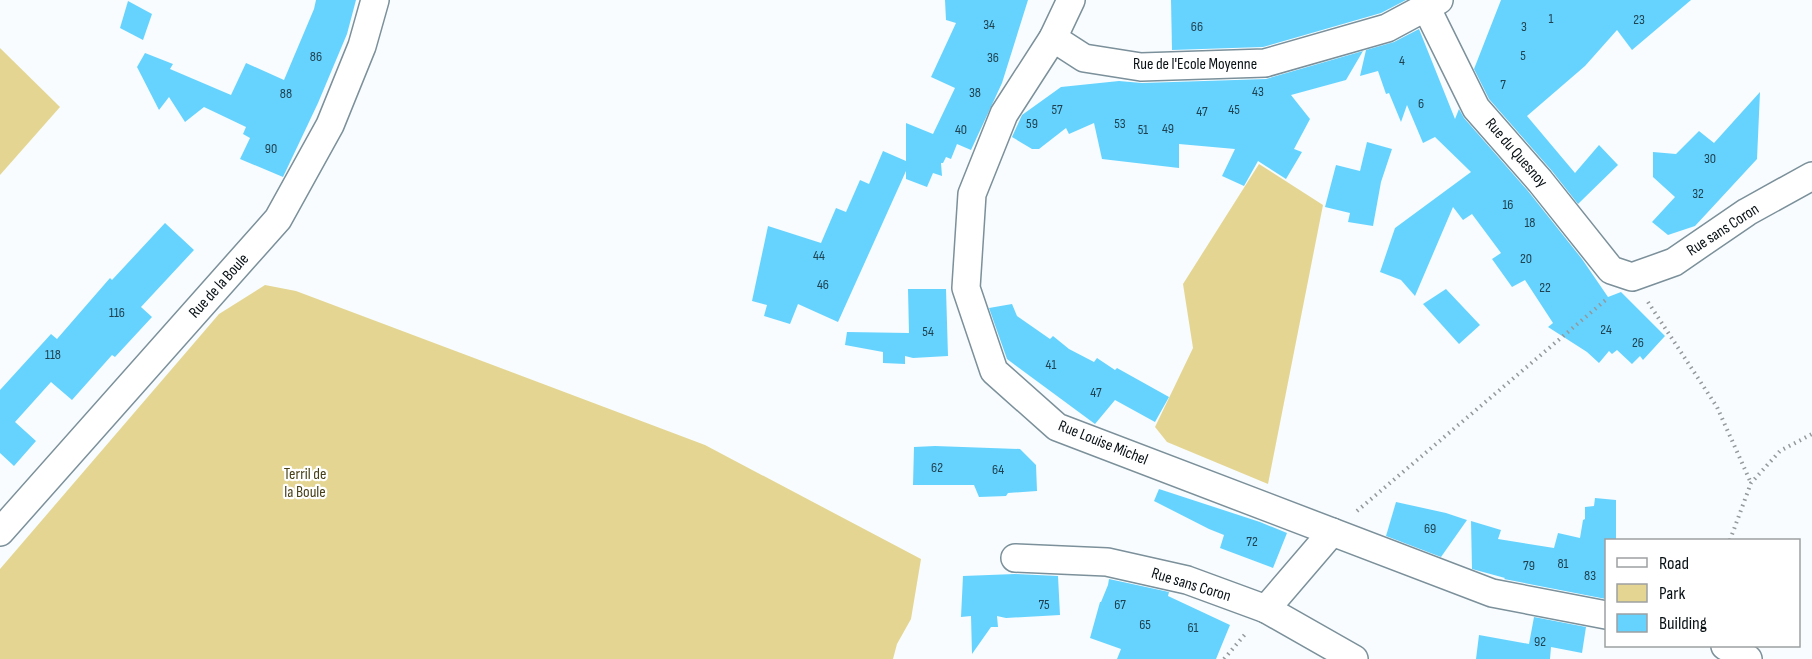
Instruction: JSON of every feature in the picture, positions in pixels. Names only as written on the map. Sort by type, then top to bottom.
[{"type":"street","name":"Rue de la Boule","points":[[0,532],[279,219],[330,125],[362,46],[375,0]]},
{"type":"street","name":"Rue Louise Michel","points":[[1071,0],[1053,38],[1004,114],[972,194],[966,288],[994,371],[1057,427],[1492,593],[1605,615]]},
{"type":"street","name":"Rue de l'Ecole Moyenne","points":[[1053,38],[1084,58],[1141,67],[1265,63],[1387,28],[1432,4]]},
{"type":"street","name":"Rue du Quesnoy","points":[[1432,4],[1476,108],[1540,181],[1611,270],[1632,277]]},
{"type":"street","name":"Rue sans Coron","points":[[1632,277],[1674,262],[1747,212],[1812,176]]},
{"type":"street","points":[[1266,609],[1332,532]]},
{"type":"street","name":"Rue sans Coron","points":[[1015,558],[1107,562],[1187,580],[1266,609],[1354,659]]},
{"type":"street","points":[[1728,647],[1748,659]]},
{"type":"path","points":[[1332,532],[1632,277],[1717,408],[1751,483]]},
{"type":"path","points":[[1730,539],[1751,483],[1780,451],[1812,434]]},
{"type":"green space","points":[[0,48],[60,107],[0,175]]},
{"type":"green space","points":[[1259,164],[1323,205],[1268,484],[1167,442],[1155,427],[1193,348],[1183,284]]},
{"type":"green space","name":"Terril de la Boule","points":[[265,285],[296,291],[705,445],[921,559],[911,619],[897,644],[893,659],[0,659],[0,569],[219,314]]},
{"type":"building","points":[[316,0],[356,0],[347,34],[283,177],[240,159],[250,138],[243,134],[246,127],[204,107],[185,122],[169,97],[159,110],[137,67],[145,53],[173,64],[170,69],[231,95],[246,63],[284,80]]},
{"type":"building","points":[[945,0],[1028,0],[1002,83],[971,150],[957,144],[951,159],[946,157],[941,163],[942,176],[933,173],[927,187],[906,179],[906,171],[838,322],[798,304],[790,324],[764,316],[767,305],[752,301],[768,226],[821,243],[836,208],[846,212],[860,180],[869,184],[883,151],[906,161],[906,123],[933,134],[955,88],[931,77],[956,23],[946,20]]},
{"type":"building","points":[[1171,0],[1406,0],[1381,13],[1263,47],[1172,50]]},
{"type":"building","points":[[1501,0],[1691,0],[1632,50],[1617,30],[1585,66],[1527,116],[1575,173],[1599,145],[1618,165],[1578,204],[1489,99],[1474,69]]},
{"type":"building","points":[[128,1],[152,14],[143,40],[120,28]]},
{"type":"building","points":[[1419,29],[1455,119],[1459,109],[1464,118],[1528,191],[1582,259],[1608,297],[1621,292],[1665,336],[1643,360],[1640,356],[1632,364],[1617,350],[1612,354],[1609,351],[1599,363],[1587,352],[1548,327],[1553,323],[1525,280],[1512,287],[1492,259],[1501,253],[1472,214],[1463,220],[1453,207],[1415,296],[1401,280],[1380,272],[1395,228],[1471,172],[1435,137],[1423,143],[1407,105],[1401,122],[1389,93],[1386,94],[1378,71],[1360,76],[1366,50],[1394,42]]},
{"type":"building","points":[[1363,51],[1346,80],[1291,95],[1310,119],[1294,149],[1302,152],[1286,179],[1258,161],[1244,186],[1222,176],[1235,149],[1179,144],[1179,168],[1102,159],[1094,123],[1069,134],[1066,128],[1039,149],[1032,149],[1012,137],[1022,115],[1061,87],[1119,81],[1142,83],[1266,79]]},
{"type":"building","points":[[1760,92],[1757,159],[1695,226],[1668,235],[1652,222],[1675,197],[1653,177],[1653,152],[1676,154],[1699,131],[1714,143]]},
{"type":"building","points":[[1367,142],[1392,149],[1381,182],[1373,226],[1348,222],[1350,213],[1325,207],[1336,165],[1360,171]]},
{"type":"building","points":[[165,223],[194,250],[141,307],[152,317],[115,357],[112,355],[72,400],[51,382],[15,422],[36,441],[14,466],[0,453],[0,390],[51,334],[57,339],[110,278],[112,280]]},
{"type":"building","points":[[908,289],[946,289],[948,356],[913,358],[905,356],[905,364],[883,363],[883,352],[845,345],[847,332],[909,333]]},
{"type":"building","points":[[1446,289],[1480,325],[1459,344],[1423,304]]},
{"type":"building","points":[[1012,304],[1017,316],[1050,339],[1053,336],[1069,349],[1094,362],[1097,358],[1115,370],[1117,368],[1169,397],[1155,422],[1115,400],[1095,424],[1007,359],[989,308]]},
{"type":"building","points":[[914,447],[1020,449],[1036,465],[1037,491],[979,497],[974,485],[913,485]]},
{"type":"building","points":[[1159,489],[1287,533],[1273,568],[1220,548],[1224,535],[1154,501]]},
{"type":"building","points":[[1595,498],[1616,500],[1616,539],[1605,539],[1605,599],[1504,579],[1472,569],[1471,521],[1501,530],[1498,539],[1554,548],[1558,533],[1580,538],[1585,519],[1585,507],[1594,506]]},
{"type":"building","points":[[1396,502],[1467,520],[1441,557],[1386,536]]},
{"type":"building","points":[[1015,574],[1058,576],[1060,615],[1006,618],[997,616],[998,627],[991,627],[972,654],[971,616],[961,617],[963,576]]},
{"type":"building","points":[[1109,579],[1169,592],[1168,596],[1230,625],[1216,659],[1117,659],[1121,649],[1090,638]]},
{"type":"building","points":[[1534,617],[1586,627],[1582,653],[1551,647],[1550,659],[1476,659],[1479,635],[1529,644]]}]
